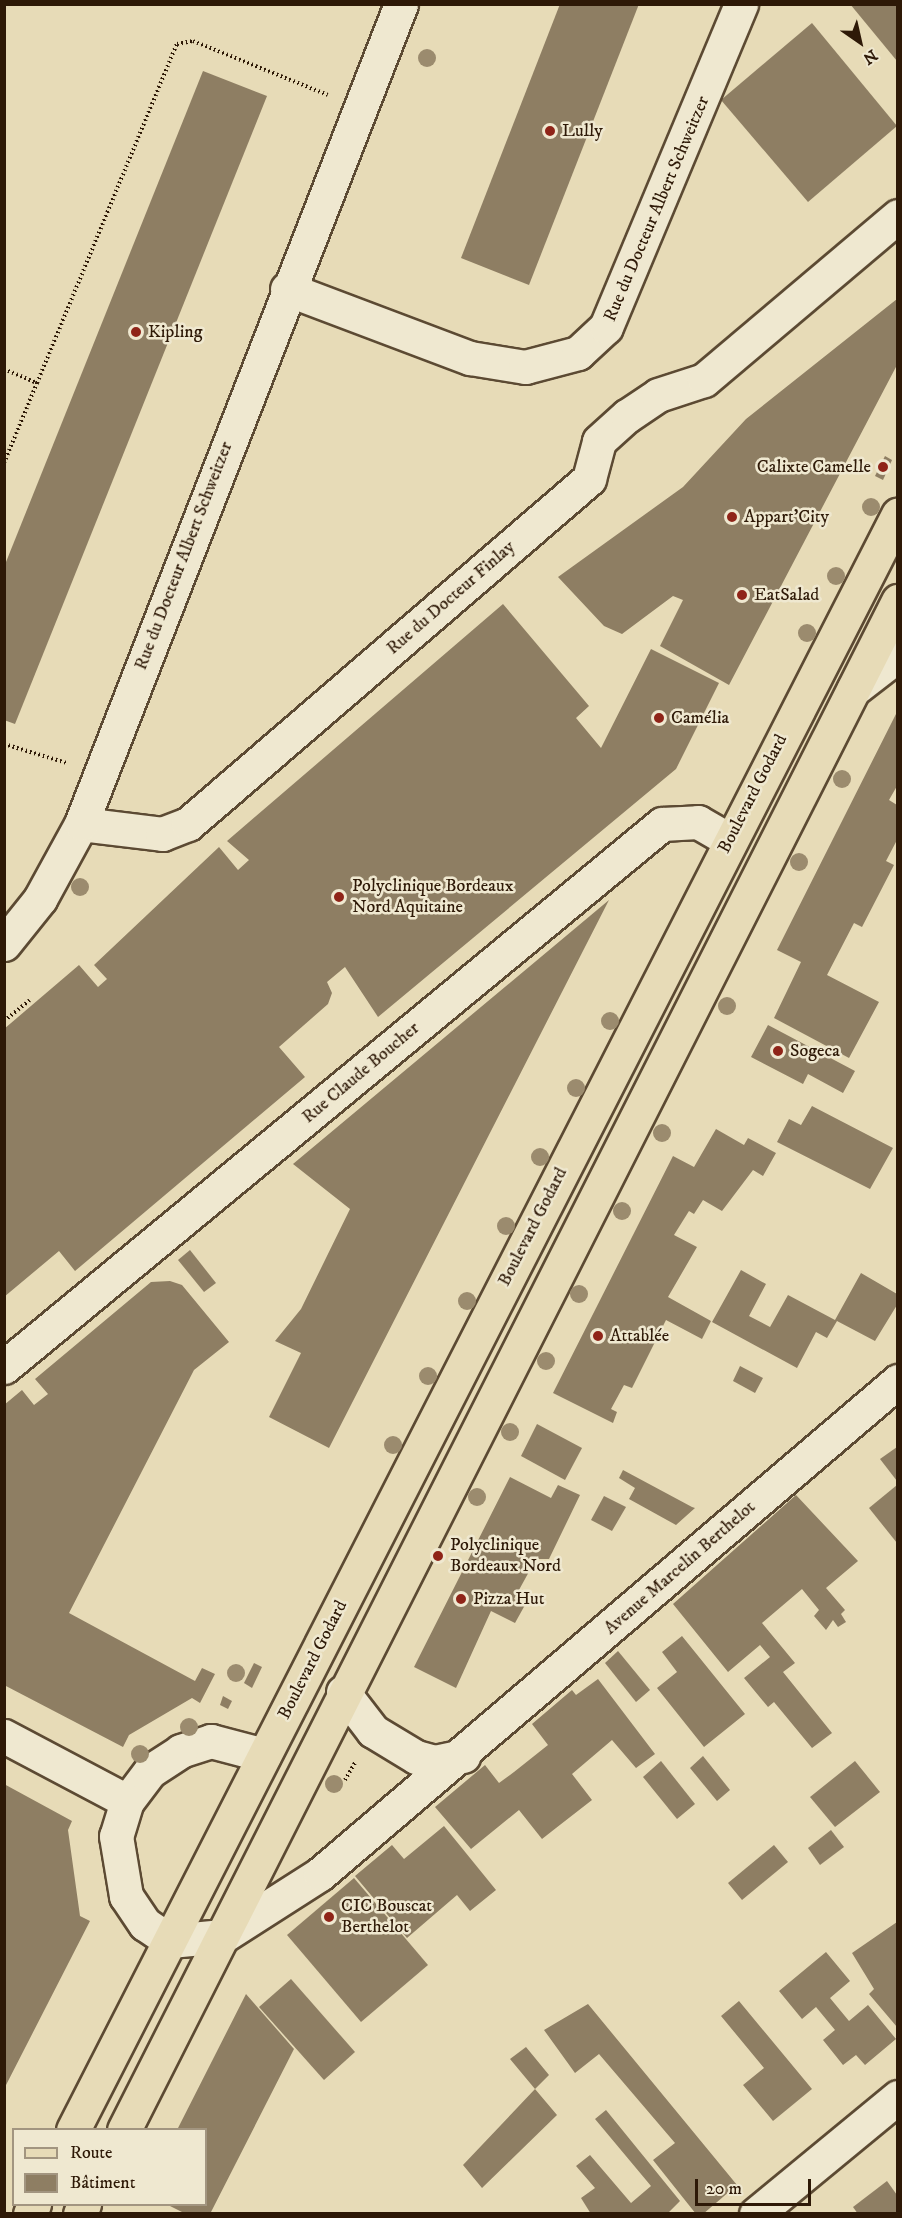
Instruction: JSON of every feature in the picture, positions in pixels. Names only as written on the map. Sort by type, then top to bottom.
[{"type":"main road","name":"Boulevard Godard","points":[[74,2128],[897,514]]},
{"type":"main road","points":[[125,2128],[343,1692],[897,602]]},
{"type":"street","name":"Rue du Docteur Albert Schweitzer","points":[[287,289],[470,358],[525,367],[578,353],[606,327],[741,4]]},
{"type":"street","name":"Rue du Docteur Albert Schweitzer","points":[[81,824],[86,770],[287,289],[397,6]]},
{"type":"street","name":"Rue du Docteur Finlay","points":[[81,824],[162,834],[188,824],[590,479],[599,441],[627,416],[658,395],[704,380],[897,216]]},
{"type":"street","points":[[854,688],[897,655]]},
{"type":"street","name":"Rue Claude Boucher","points":[[4,1367],[662,824],[698,822],[729,840]]},
{"type":"street","points":[[4,944],[40,899],[81,824]]},
{"type":"street","name":"Avenue Marcelin Berthelot","points":[[223,1936],[320,1874],[463,1756],[897,1381]]},
{"type":"street","name":"Avenue Marcelin Berthelot","points":[[343,1692],[373,1731],[416,1757],[435,1762],[463,1756]]},
{"type":"street","points":[[4,1736],[127,1801]]},
{"type":"street","points":[[223,1936],[170,1941],[145,1924],[123,1888],[116,1836],[127,1801],[150,1771],[201,1744],[237,1744],[264,1755]]},
{"type":"street","points":[[756,2214],[897,2097]]},
{"type":"path","points":[[4,463],[177,44],[193,40],[359,108]]},
{"type":"path","points":[[4,369],[37,383]]},
{"type":"path","points":[[4,744],[86,770]]},
{"type":"path","points":[[9,1025],[4,1021],[30,1000]]},
{"type":"building","name":"Lully","points":[[560,4],[639,4],[529,285],[461,258]]},
{"type":"building","points":[[850,4],[897,4],[897,61]]},
{"type":"building","points":[[812,23],[897,126],[808,202],[721,100]]},
{"type":"building","name":"Kipling","points":[[203,71],[267,96],[15,724],[4,720],[4,567]]},
{"type":"building","points":[[897,299],[897,365],[729,685],[660,646],[683,600],[673,596],[622,634],[604,626],[558,577],[683,487],[746,419]]},
{"type":"building","points":[[885,456],[892,460],[883,480],[875,476]]},
{"type":"building","name":"Polyclinique Bordeaux Nord Aquitaine","points":[[503,604],[589,706],[576,718],[601,748],[651,649],[719,683],[676,769],[378,1017],[345,967],[327,982],[332,993],[328,1004],[279,1047],[305,1077],[75,1271],[59,1251],[4,1297],[4,1029],[79,965],[98,987],[107,979],[94,965],[219,847],[238,870],[249,860],[227,841]]},
{"type":"building","points":[[897,712],[897,786],[889,800],[897,805],[897,840],[886,861],[894,865],[862,927],[854,923],[827,975],[879,1002],[849,1058],[774,1018],[801,962],[777,950]]},
{"type":"building","points":[[609,900],[329,1448],[269,1417],[301,1353],[275,1341],[301,1309],[350,1209],[293,1164]]},
{"type":"building","points":[[768,1025],[855,1071],[843,1093],[808,1074],[803,1084],[751,1057]]},
{"type":"building","points":[[812,1106],[893,1148],[870,1189],[777,1142],[789,1119],[801,1125]]},
{"type":"building","points":[[716,1129],[744,1145],[748,1138],[776,1153],[763,1176],[753,1170],[722,1211],[703,1200],[694,1214],[689,1211],[674,1235],[697,1247],[668,1297],[711,1321],[702,1339],[666,1320],[632,1388],[624,1385],[611,1409],[617,1412],[613,1423],[553,1393],[673,1156],[694,1167]]},
{"type":"building","points":[[190,1250],[216,1283],[204,1292],[178,1260]]},
{"type":"building","points":[[741,1270],[766,1284],[749,1316],[770,1327],[788,1295],[835,1320],[861,1273],[897,1294],[897,1305],[875,1341],[837,1321],[827,1338],[816,1332],[797,1368],[712,1322]]},
{"type":"building","points":[[170,1281],[182,1285],[229,1342],[194,1370],[69,1613],[195,1681],[202,1668],[215,1674],[200,1703],[192,1698],[129,1735],[123,1747],[4,1685],[4,1405],[22,1390],[34,1405],[48,1394],[35,1379],[151,1282]]},
{"type":"building","points":[[740,1366],[763,1378],[755,1393],[733,1381]]},
{"type":"building","points":[[537,1424],[582,1448],[565,1480],[521,1456]]},
{"type":"building","points":[[897,1447],[897,1481],[880,1459]]},
{"type":"building","points":[[623,1470],[695,1508],[676,1525],[629,1499],[635,1488],[619,1478]]},
{"type":"building","points":[[510,1477],[551,1498],[558,1485],[580,1495],[549,1559],[536,1559],[514,1599],[525,1605],[515,1623],[491,1611],[456,1688],[414,1667]]},
{"type":"building","points":[[897,1485],[897,1543],[869,1508]]},
{"type":"building","points":[[796,1495],[858,1561],[826,1588],[845,1610],[841,1614],[846,1622],[838,1627],[833,1620],[826,1630],[814,1616],[819,1610],[802,1589],[762,1623],[795,1663],[783,1672],[832,1733],[812,1748],[774,1702],[768,1707],[744,1678],[770,1657],[760,1645],[728,1672],[673,1604]]},
{"type":"building","points":[[604,1496],[626,1507],[612,1531],[591,1520]]},
{"type":"building","points":[[682,1636],[745,1714],[704,1747],[657,1688],[677,1672],[662,1652]]},
{"type":"building","points":[[618,1651],[650,1690],[636,1702],[605,1663]]},
{"type":"building","points":[[254,1663],[262,1667],[252,1688],[244,1683]]},
{"type":"building","points":[[598,1679],[655,1754],[636,1768],[612,1740],[572,1774],[592,1800],[542,1839],[519,1810],[471,1849],[435,1807],[485,1765],[499,1783],[514,1772],[548,1745],[532,1724],[572,1690],[576,1695]]},
{"type":"building","points":[[223,1696],[232,1701],[228,1709],[220,1705]]},
{"type":"building","points":[[703,1756],[730,1790],[717,1801],[690,1768]]},
{"type":"building","points":[[661,1761],[695,1804],[677,1819],[643,1777]]},
{"type":"building","points":[[855,1761],[880,1792],[835,1827],[810,1797]]},
{"type":"building","points":[[4,1784],[72,1821],[68,1830],[80,1916],[90,1921],[4,2089]]},
{"type":"building","points":[[444,1826],[496,1890],[470,1911],[457,1895],[407,1938],[355,1876],[392,1845],[404,1859]]},
{"type":"building","points":[[831,1830],[844,1847],[820,1865],[808,1848]]},
{"type":"building","points":[[774,1845],[788,1862],[742,1900],[728,1883]]},
{"type":"building","points":[[354,1878],[428,1965],[361,2022],[287,1935]]},
{"type":"building","points":[[897,1922],[897,2027],[869,1994],[874,1989],[852,1953]]},
{"type":"building","points":[[826,1952],[850,1981],[830,1998],[849,2021],[868,2005],[896,2039],[865,2065],[856,2055],[843,2065],[823,2040],[835,2030],[816,2007],[802,2019],[779,1991]]},
{"type":"building","points":[[291,1979],[355,2052],[324,2080],[259,2007]]},
{"type":"building","points":[[246,1994],[294,2049],[210,2214],[186,2214],[170,2206],[207,2206],[207,2128],[178,2128]]},
{"type":"building","points":[[739,2001],[812,2089],[773,2121],[743,2085],[764,2068],[721,2016]]},
{"type":"building","points":[[588,2004],[737,2185],[703,2214],[696,2214],[653,2160],[675,2143],[599,2054],[575,2073],[544,2030]]},
{"type":"building","points":[[526,2047],[549,2075],[535,2089],[510,2059]]},
{"type":"building","points":[[535,2089],[557,2115],[482,2188],[463,2165]]},
{"type":"building","points":[[606,2110],[680,2201],[667,2214],[591,2214],[581,2198],[595,2188],[576,2166],[590,2155],[631,2203],[651,2186],[595,2119]]},
{"type":"building","points":[[887,2181],[897,2195],[897,2214],[858,2214],[853,2207]]},
{"type":"place","name":"Lully","points":[[550,131]]},
{"type":"place","name":"Kipling","points":[[136,332]]},
{"type":"place","name":"Calixte Camelle","points":[[883,467]]},
{"type":"place","name":"Appart'City","points":[[732,517]]},
{"type":"place","name":"EatSalad","points":[[742,595]]},
{"type":"place","name":"Camélia","points":[[659,718]]},
{"type":"place","name":"Polyclinique Bordeaux Nord Aquitaine","points":[[339,897]]},
{"type":"place","name":"Sogeca","points":[[778,1051]]},
{"type":"place","name":"Attablée","points":[[598,1336]]},
{"type":"place","name":"Polyclinique Bordeaux Nord","points":[[438,1556]]},
{"type":"place","name":"Pizza Hut","points":[[461,1599]]},
{"type":"place","name":"CIC Bouscat Berthelot","points":[[329,1917]]}]
